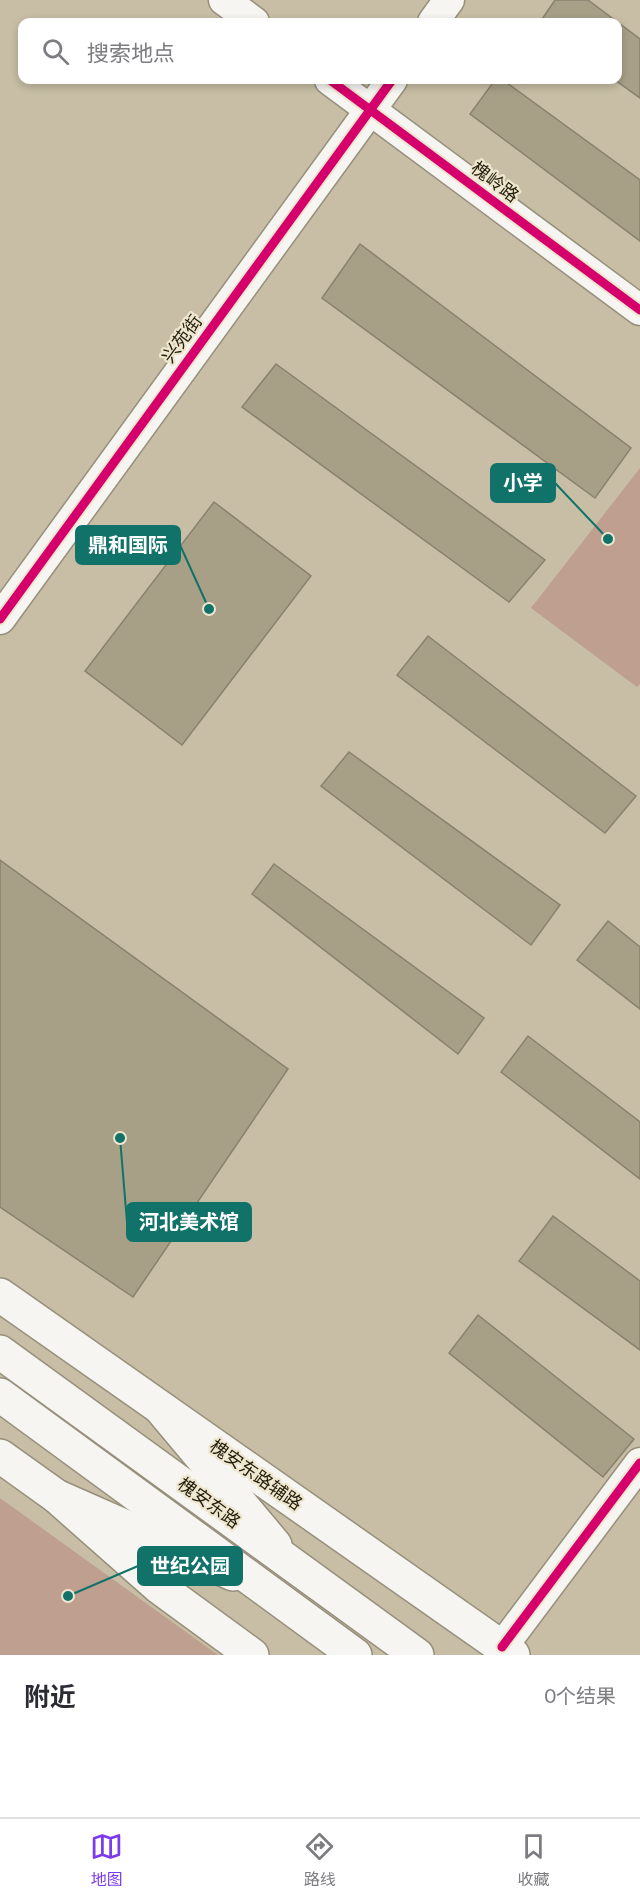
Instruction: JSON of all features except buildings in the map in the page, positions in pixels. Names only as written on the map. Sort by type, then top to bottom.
[{"type":"main road","name":"槐安东路辅路","points":[[0,1295],[508,1651]]},
{"type":"main road","name":"槐安东路","points":[[0,1352],[417,1655]]},
{"type":"main road","name":"槐安东路","points":[[0,1395],[355,1655]]},
{"type":"main road","points":[[162,1410],[287,1560]]},
{"type":"main road","points":[[0,1456],[57,1496],[159,1587],[252,1655]]},
{"type":"main road","points":[[57,1496],[264,1588]]},
{"type":"street","points":[[224,0],[249,18]]},
{"type":"street","points":[[436,18],[449,0]]},
{"type":"street","name":"槐岭路","points":[[336,84],[640,310]]},
{"type":"street","name":"兴苑街","points":[[0,619],[389,84]]},
{"type":"street","points":[[508,1651],[640,1463]]},
{"type":"shaded area","points":[[640,468],[640,684],[637,687],[531,608]]},
{"type":"shaded area","points":[[0,1498],[218,1655],[0,1655]]},
{"type":"cycle path","points":[[335,84],[640,310]]},
{"type":"cycle path","points":[[0,619],[389,84]]},
{"type":"cycle path","points":[[502,1647],[640,1463]]},
{"type":"place","name":"小学","points":[[608,539]]},
{"type":"place","name":"鼎和国际","points":[[209,609]]},
{"type":"place","name":"河北美术馆","points":[[120,1138]]},
{"type":"place","name":"世纪公园","points":[[68,1596]]}]
